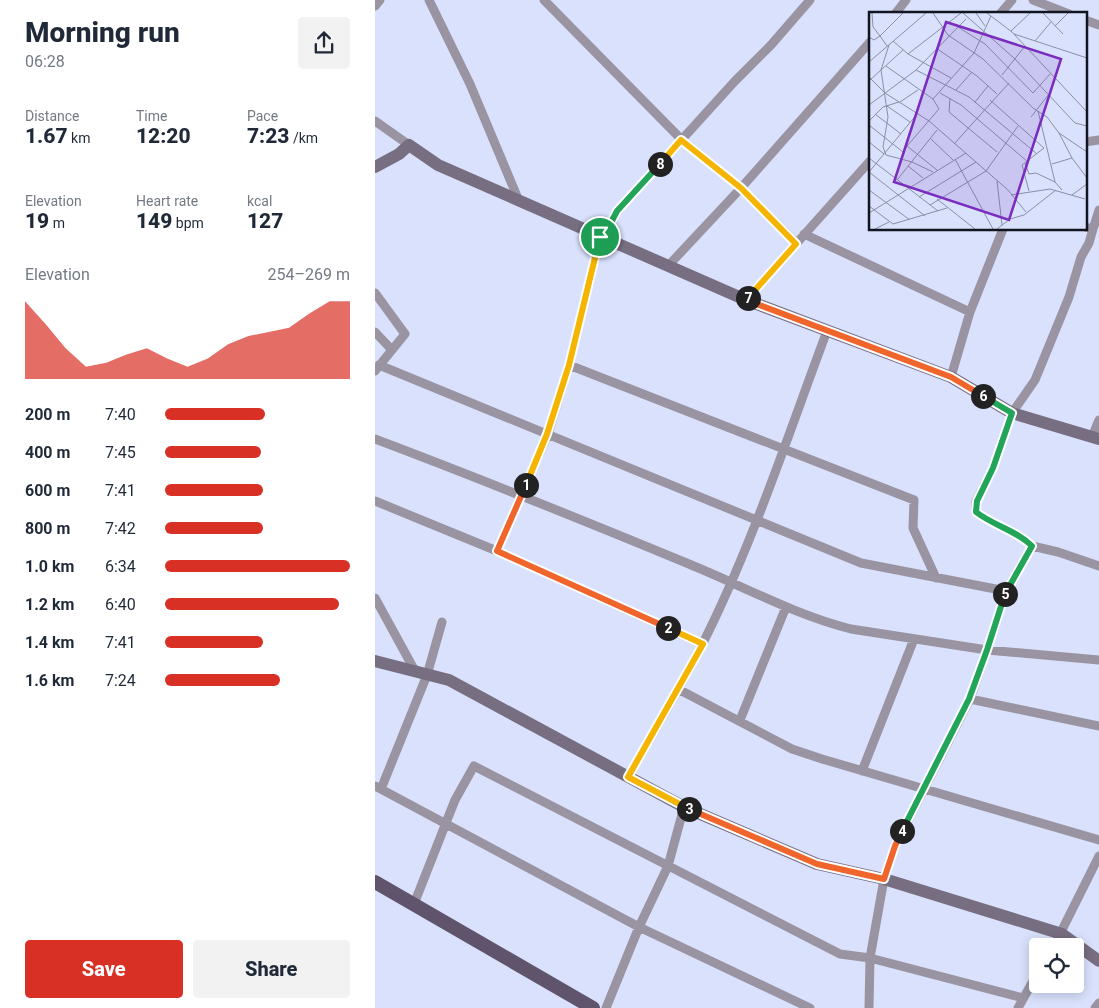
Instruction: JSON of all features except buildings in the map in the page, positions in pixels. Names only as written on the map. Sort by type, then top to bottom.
[{"type":"main road","points":[[375,882],[593,1008]]},
{"type":"street","points":[[375,6],[380,0]]},
{"type":"street","points":[[429,0],[470,84],[519,201]]},
{"type":"street","points":[[544,0],[681,140],[741,188],[796,244]]},
{"type":"street","points":[[497,551],[547,434],[569,365],[600,237],[604,236],[617,211],[771,45],[809,0]]},
{"type":"street","points":[[897,12],[906,0]]},
{"type":"street","points":[[1002,12],[1012,0]]},
{"type":"street","points":[[1033,0],[1064,12]]},
{"type":"street","points":[[1087,21],[1099,25]]},
{"type":"street","points":[[668,266],[741,188],[869,43]]},
{"type":"street","points":[[375,121],[438,165],[746,300],[951,377],[1012,413],[1095,438],[1099,420]]},
{"type":"street","points":[[375,167],[399,154],[409,145]]},
{"type":"street","points":[[746,300],[869,162]]},
{"type":"street","points":[[1099,210],[1089,228],[1089,244],[1081,257],[1069,298],[1035,380],[1012,413],[993,468],[977,501],[976,512],[1024,538],[1032,546],[1058,552],[1099,566]]},
{"type":"street","points":[[951,377],[970,312],[1003,230]]},
{"type":"street","points":[[804,234],[970,312]]},
{"type":"street","points":[[375,293],[405,334],[377,368],[547,434],[861,563],[1006,591]]},
{"type":"street","points":[[375,332],[392,350]]},
{"type":"street","points":[[628,777],[703,644],[757,519],[827,332]]},
{"type":"street","points":[[569,365],[914,500],[913,528],[937,578]]},
{"type":"street","points":[[375,439],[522,495],[830,624],[851,629],[987,650],[1099,660]]},
{"type":"street","points":[[375,501],[497,551],[703,644]]},
{"type":"street","points":[[869,1008],[870,958],[884,879],[895,846],[969,699],[1006,591],[1032,546]]},
{"type":"street","points":[[375,598],[421,673]]},
{"type":"street","points":[[740,720],[786,606]]},
{"type":"street","points":[[442,622],[378,788],[639,927],[810,1008]]},
{"type":"street","points":[[862,771],[914,639]]},
{"type":"street","points":[[375,661],[449,680],[684,807],[817,864],[884,879],[1062,934],[1099,961]]},
{"type":"street","points":[[678,689],[792,748],[922,790],[1099,840]]},
{"type":"street","points":[[969,699],[1099,726]]},
{"type":"street","points":[[415,904],[455,800],[474,766],[840,954],[870,958],[1023,998]]},
{"type":"street","points":[[605,1008],[639,927],[668,866],[684,807]]},
{"type":"street","points":[[1059,938],[1099,856]]},
{"type":"street","points":[[1018,1008],[1029,988]]},
{"type":"street","points":[[1095,1008],[1099,1003]]},
{"type":"route","points":[[681,140],[741,188],[796,244],[746,300],[951,377],[1012,413],[993,468],[977,501],[976,512],[1024,538],[1032,546],[1006,591],[969,699],[895,846],[884,879],[817,864],[684,807],[628,777],[703,644],[497,551],[547,434],[569,365],[600,237],[604,236],[617,211],[681,140]]}]
